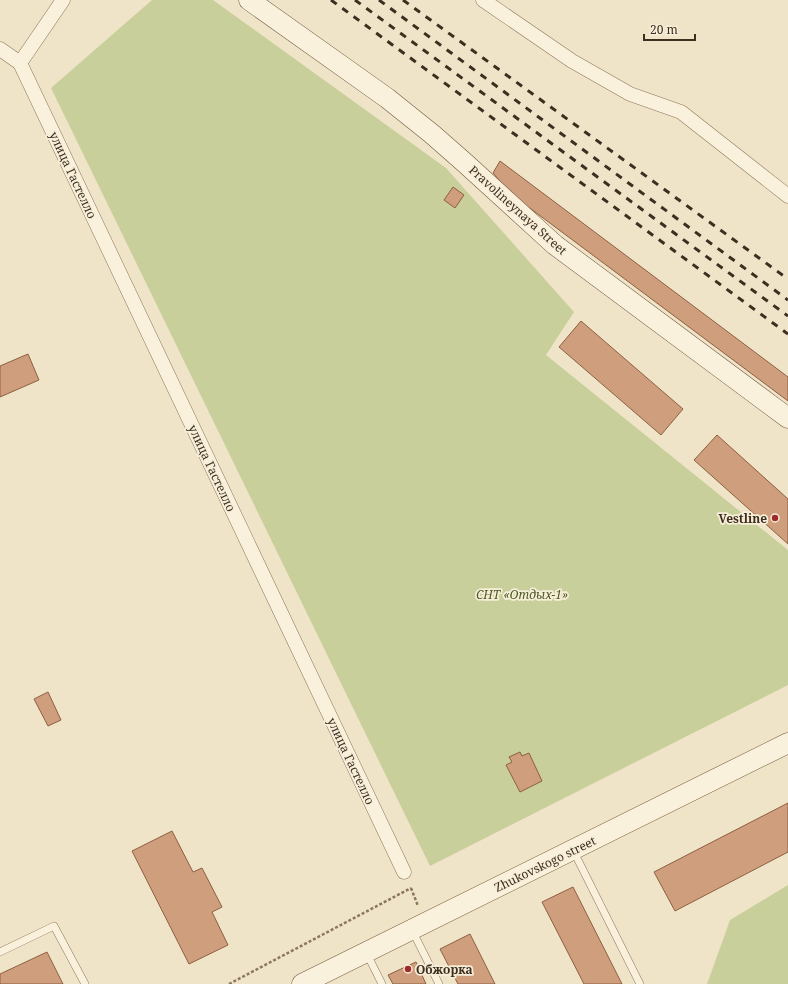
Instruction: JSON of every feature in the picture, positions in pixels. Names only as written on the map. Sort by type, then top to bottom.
[{"type":"main road","name":"Pravolineynaya Street","points":[[249,0],[387,98],[465,163],[554,245],[788,418]]},
{"type":"main road","name":"Zhukovskogo street","points":[[302,984],[788,744]]},
{"type":"street","points":[[20,64],[64,0]]},
{"type":"street","points":[[483,0],[572,61],[630,94],[681,112],[788,196]]},
{"type":"street","name":"улица Гастелло","points":[[0,49],[20,64],[404,872]]},
{"type":"lane","points":[[573,850],[640,984]]},
{"type":"lane","points":[[0,952],[54,926],[85,984]]},
{"type":"lane","points":[[418,926],[439,984]]},
{"type":"lane","points":[[366,952],[382,984]]},
{"type":"path","points":[[404,872],[411,888],[418,926]]},
{"type":"path","points":[[229,984],[411,888]]},
{"type":"green space","name":"СНТ «Отдых-1»","points":[[152,0],[213,0],[446,168],[574,312],[546,355],[788,550],[788,685],[430,866],[51,88]]},
{"type":"green space","points":[[788,885],[788,984],[707,984],[730,920]]},
{"type":"building","points":[[500,161],[788,377],[788,401],[511,194],[493,173]]},
{"type":"building","points":[[453,187],[464,195],[455,208],[444,200]]},
{"type":"building","points":[[581,321],[683,409],[661,435],[559,347]]},
{"type":"building","points":[[28,354],[39,380],[0,397],[0,366]]},
{"type":"building","points":[[717,435],[788,499],[788,544],[694,460]]},
{"type":"building","points":[[48,692],[61,720],[48,726],[34,699]]},
{"type":"building","points":[[520,752],[522,756],[529,753],[542,781],[520,792],[506,765],[512,762],[509,757]]},
{"type":"building","points":[[788,803],[788,852],[675,911],[654,872]]},
{"type":"building","points":[[172,831],[193,872],[202,868],[222,907],[212,912],[228,945],[189,964],[132,851]]},
{"type":"building","points":[[573,887],[622,984],[584,984],[542,902]]},
{"type":"building","points":[[470,934],[495,984],[458,984],[440,949]]},
{"type":"building","points":[[47,952],[63,984],[0,984],[0,974]]},
{"type":"building","points":[[416,962],[426,984],[393,984],[388,975]]},
{"type":"railway","points":[[331,0],[788,334]]},
{"type":"railway","points":[[355,0],[788,316]]},
{"type":"railway","points":[[379,0],[788,300]]},
{"type":"railway","points":[[403,0],[788,279]]},
{"type":"place","name":"Vestline","points":[[775,518]]},
{"type":"place","name":"Обжорка","points":[[408,969]]}]
